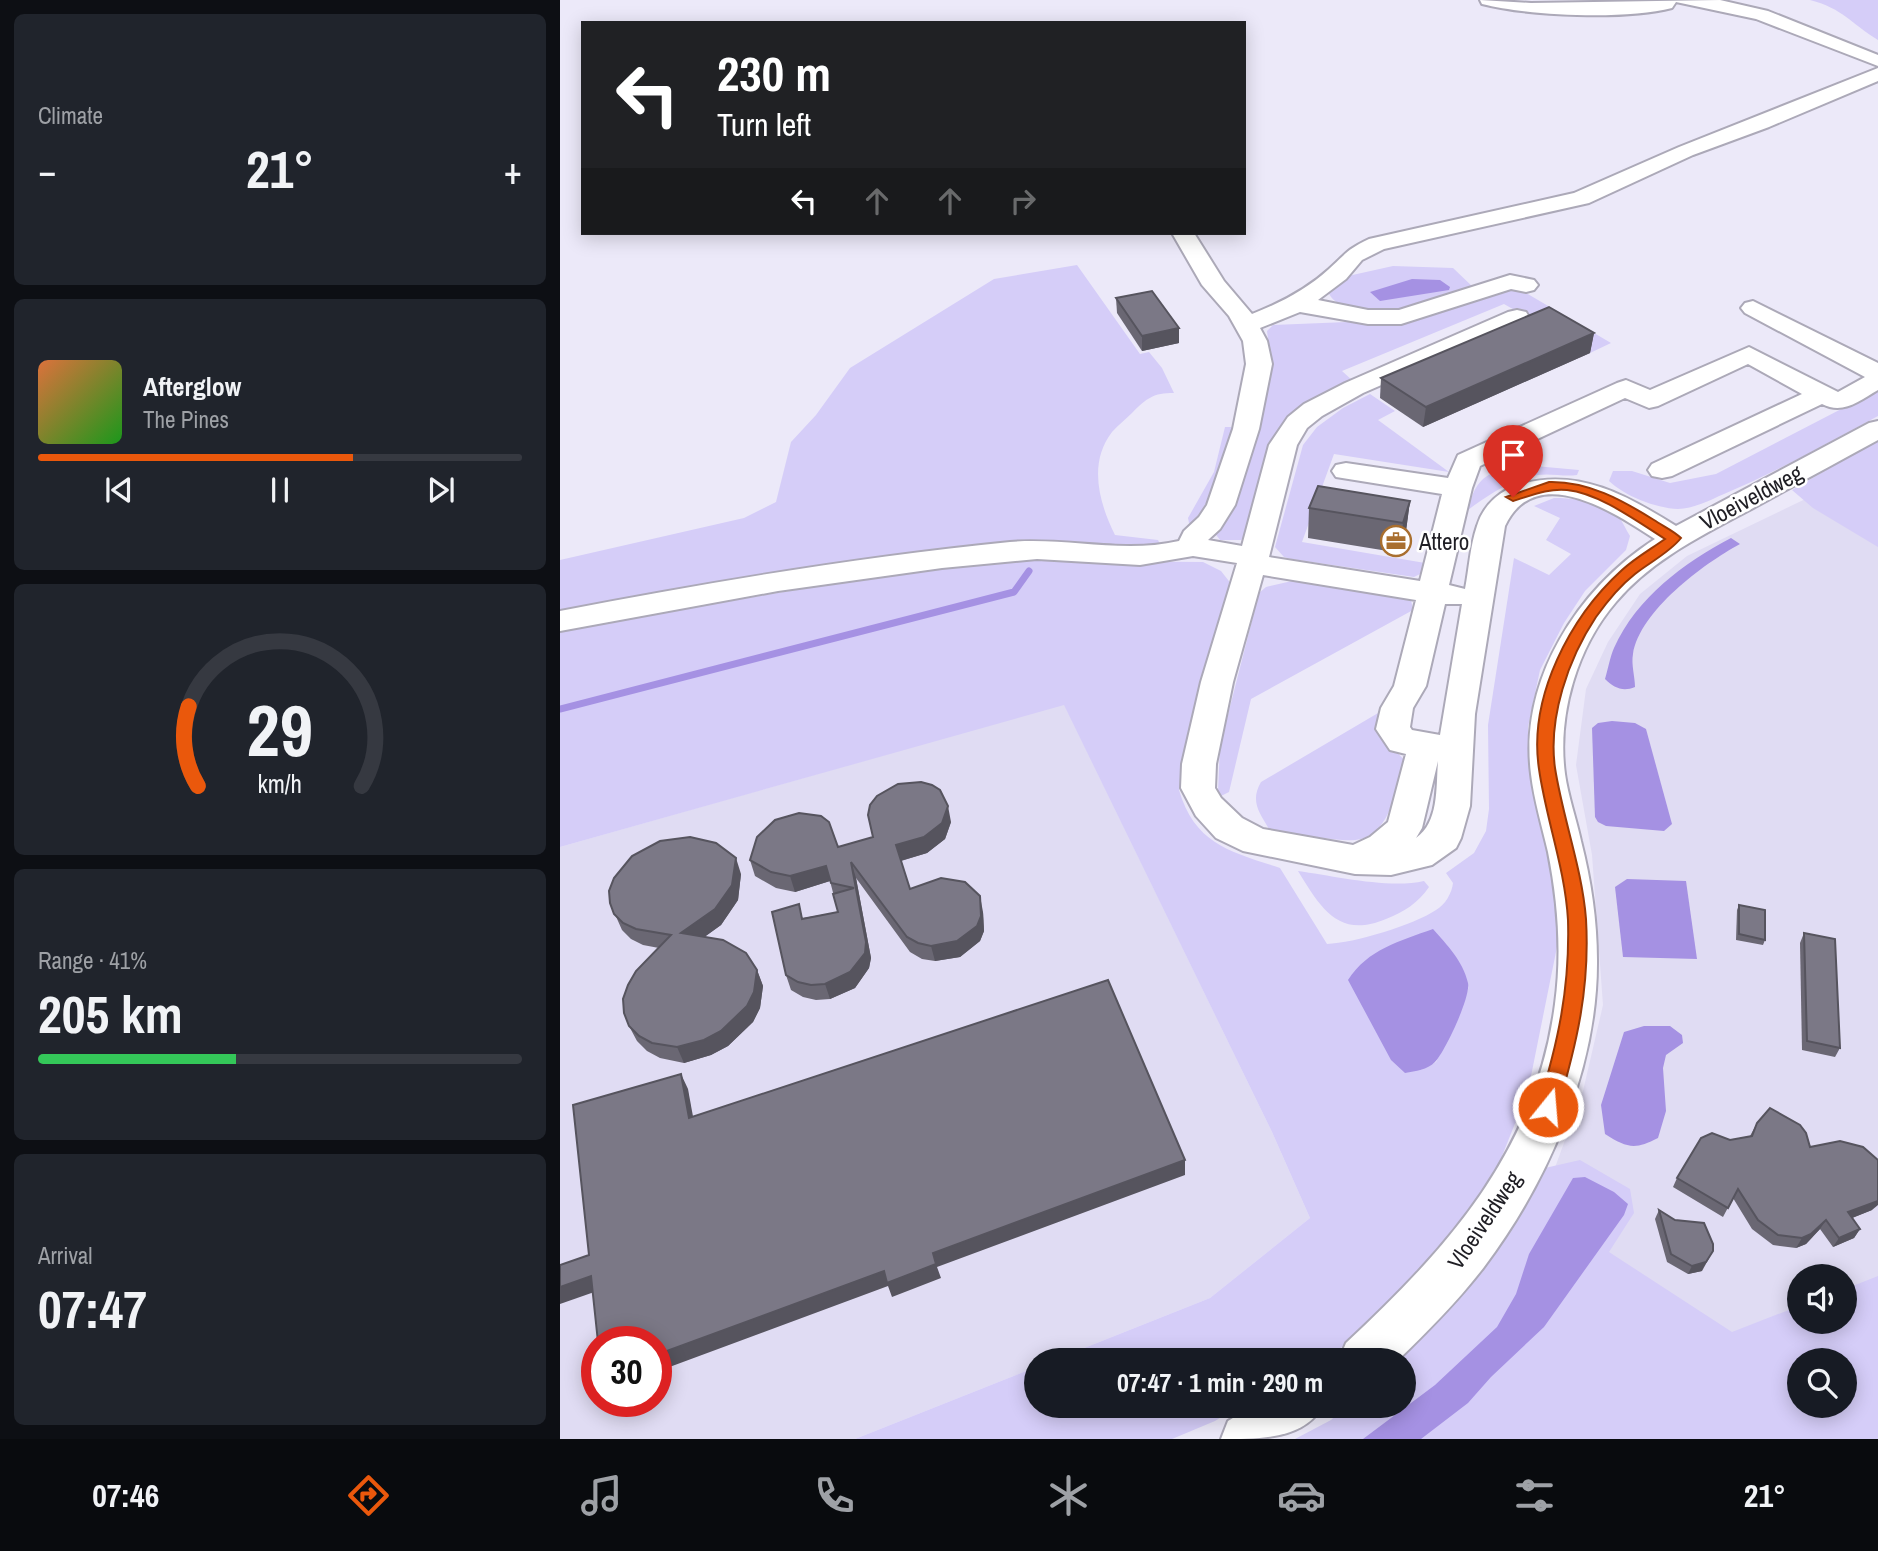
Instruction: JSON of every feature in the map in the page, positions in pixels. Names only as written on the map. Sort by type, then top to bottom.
[{"type":"street","points":[[1488,0],[1531,8],[1651,8],[1666,4],[1668,0]]},
{"type":"street","points":[[1683,0],[1762,15],[1878,61]]},
{"type":"street","points":[[1245,325],[1298,304],[1338,274],[1354,255],[1377,244],[1581,198],[1686,151],[1878,75]]},
{"type":"street","points":[[1184,235],[1214,285],[1255,341],[1259,364],[1246,429],[1221,505],[1210,523],[1194,537],[1193,547]]},
{"type":"street","points":[[1298,304],[1368,317],[1401,317],[1510,282],[1526,285]]},
{"type":"street","points":[[1753,307],[1878,373]]},
{"type":"street","points":[[1517,317],[1354,388],[1313,410],[1297,423],[1283,445],[1253,561],[1217,682],[1199,764],[1198,788],[1208,807],[1229,828],[1256,841],[1356,860],[1383,847],[1404,828],[1440,747],[1458,714],[1491,526],[1499,508],[1513,497],[1531,490],[1566,486],[1584,489],[1627,509],[1674,538]]},
{"type":"street","points":[[1440,747],[1402,741],[1393,729],[1397,708],[1410,686],[1458,488],[1468,461],[1626,388],[1649,400],[1749,355],[1838,402],[1878,380]]},
{"type":"street","points":[[1662,470],[1822,394]]},
{"type":"street","name":"Vloeiveldweg","points":[[1376,1348],[1414,1313],[1469,1250],[1515,1180],[1548,1107],[1568,1043],[1576,981],[1577,918],[1547,767],[1547,720],[1561,668],[1590,615],[1627,573],[1674,538],[1878,429]]},
{"type":"street","points":[[1346,471],[1458,488]]},
{"type":"street","points":[[560,621],[850,570],[996,553],[1048,550],[1085,555],[1169,555],[1193,547],[1253,561],[1478,600]]},
{"type":"street","points":[[1246,1439],[1279,1418]]},
{"type":"shaded area","points":[[1810,0],[1878,0],[1878,40],[1839,12]]},
{"type":"shaded area","points":[[1077,265],[1140,354],[1149,352],[1162,368],[1174,393],[1151,397],[1114,429],[1105,444],[1098,470],[1104,510],[1115,535],[1158,540],[1161,546],[1158,550],[1062,542],[560,615],[560,560],[744,518],[776,502],[791,442],[816,415],[850,368],[994,279]]},
{"type":"shaded area","points":[[1393,266],[1453,268],[1475,289],[1416,307],[1385,313],[1370,313],[1344,306],[1331,297],[1328,291],[1348,276]]},
{"type":"shaded area","points":[[1412,279],[1440,280],[1450,287],[1449,290],[1380,301],[1370,292]]},
{"type":"shaded area","points":[[1512,288],[1521,290],[1611,343],[1590,353],[1504,304],[1342,371],[1353,381],[1318,396],[1293,414],[1249,533],[1241,540],[1220,540],[1214,532],[1222,526],[1232,506],[1271,363],[1267,331],[1273,325],[1372,321]]},
{"type":"shaded area","points":[[1878,390],[1878,416],[1802,457],[1695,506],[1678,509],[1650,504],[1623,492],[1609,481],[1613,471],[1632,471],[1670,483],[1716,474]]},
{"type":"shaded area","points":[[1370,394],[1395,411],[1378,420],[1449,472],[1334,454],[1302,542],[1425,563],[1420,574],[1414,577],[1291,559],[1284,557],[1275,547],[1303,445],[1317,427],[1343,408]]},
{"type":"shaded area","points":[[1225,427],[1231,427],[1233,430],[1213,493],[1193,523],[1189,523],[1188,518],[1214,472]]},
{"type":"shaded area","points":[[1878,440],[1878,547],[1813,508],[1792,490]]},
{"type":"shaded area","points":[[1878,464],[1878,1439],[1351,1439],[1384,1418],[1416,1418],[1416,1386],[1553,1173],[1583,1091],[1603,1005],[1592,855],[1576,765],[1586,689],[1608,642],[1640,594],[1687,556]]},
{"type":"shaded area","points":[[1523,465],[1579,470],[1577,475],[1543,475],[1519,480],[1492,493],[1468,510],[1475,489],[1486,477]]},
{"type":"shaded area","points":[[1554,498],[1597,504],[1618,516],[1630,536],[1626,550],[1585,591],[1564,623],[1540,670],[1528,727],[1531,769],[1562,922],[1528,1091],[1490,1186],[1369,1332],[1340,1348],[1084,1348],[1210,1298],[1310,1218],[1272,1132],[1064,705],[560,847],[560,629],[808,588],[1028,557],[1074,561],[1203,562],[1221,571],[1232,585],[1179,790],[1186,808],[1205,835],[1218,844],[1280,868],[1327,944],[1399,927],[1426,916],[1442,905],[1450,895],[1453,883],[1446,873],[1474,853],[1486,831],[1489,809],[1488,725],[1514,558],[1549,575],[1571,554],[1546,540],[1560,518],[1534,506]],"holes":[[[1469,986],[1458,1019],[1436,1062],[1421,1070]]]},
{"type":"shaded area","points":[[1731,538],[1740,544],[1675,590],[1647,621],[1633,654],[1635,687],[1623,689],[1608,682],[1605,679],[1613,652],[1635,613],[1679,570]]},
{"type":"shaded area","points":[[1292,581],[1406,598],[1411,600],[1413,610],[1251,699],[1229,792],[1221,796],[1218,792],[1220,746],[1259,593],[1266,587]]},
{"type":"shaded area","points":[[1064,704],[1272,1132],[1310,1218],[1210,1298],[1084,1348],[1024,1348],[1024,1372],[855,1439],[560,1439],[560,847]]},
{"type":"shaded area","points":[[1390,706],[1393,748],[1406,762],[1391,807],[1379,828],[1371,835],[1352,840],[1295,835],[1269,829],[1256,801],[1261,782]]},
{"type":"shaded area","points":[[1598,723],[1635,723],[1646,729],[1672,824],[1664,831],[1606,826],[1595,817],[1592,728]]},
{"type":"shaded area","points":[[1298,871],[1378,883],[1424,881],[1429,887],[1415,902],[1399,913],[1369,924],[1355,925],[1343,922],[1323,908]]},
{"type":"shaded area","points":[[1627,879],[1686,881],[1697,959],[1623,957],[1615,887]]},
{"type":"shaded area","points":[[1433,929],[1458,960],[1466,975],[1468,990],[1456,1024],[1435,1062],[1421,1070],[1405,1073],[1391,1060],[1348,980],[1356,969],[1375,953]]},
{"type":"shaded area","points":[[1644,1026],[1670,1026],[1682,1035],[1683,1043],[1666,1055],[1663,1068],[1666,1111],[1658,1138],[1631,1146],[1605,1134],[1601,1105],[1624,1032]]},
{"type":"shaded area","points":[[1580,1160],[1630,1189],[1634,1213],[1609,1252],[1732,1332],[1787,1311],[1787,1334],[1857,1334],[1857,1284],[1878,1276],[1878,1439],[1295,1439],[1333,1418],[1416,1418],[1416,1348],[1408,1348],[1427,1330],[1518,1218],[1545,1168]]},
{"type":"shaded area","points":[[1585,1177],[1614,1192],[1628,1204],[1624,1215],[1544,1327],[1491,1377],[1468,1403],[1421,1439],[1363,1439],[1391,1418],[1416,1418],[1416,1399],[1497,1327],[1516,1294],[1529,1254],[1573,1178]]},
{"type":"shaded area","points":[[1024,1372],[1024,1418],[1220,1418],[1172,1439],[855,1439]]},
{"type":"building","points":[[1152,291],[1179,328],[1142,336],[1116,298]]},
{"type":"building","points":[[1549,307],[1594,333],[1426,407],[1381,378]]},
{"type":"building","points":[[1318,486],[1410,501],[1403,523],[1309,508]]},
{"type":"building","points":[[921,782],[940,790],[948,806],[942,823],[924,837],[896,845],[910,889],[941,878],[965,882],[980,896],[981,916],[977,926],[957,941],[931,946],[918,943],[907,937],[851,862],[866,942],[865,953],[850,972],[825,984],[798,982],[786,975],[772,912],[799,904],[802,919],[838,912],[833,894],[854,888],[831,883],[826,866],[790,876],[771,872],[750,860],[757,837],[775,820],[799,813],[821,816],[829,822],[838,847],[873,837],[868,815],[870,805],[877,796],[898,784]]},
{"type":"building","points":[[690,837],[716,843],[736,858],[732,885],[715,909],[681,933],[723,940],[746,953],[757,970],[754,992],[747,1006],[721,1031],[704,1040],[677,1047],[652,1043],[639,1036],[629,1026],[623,999],[636,971],[671,935],[636,929],[623,923],[614,914],[609,891],[614,878],[632,856],[660,841]]},
{"type":"building","points":[[1739,905],[1765,910],[1765,940],[1739,934]]},
{"type":"building","points":[[1804,933],[1835,939],[1840,1048],[1807,1041]]},
{"type":"building","points":[[1108,980],[1185,1160],[933,1253],[936,1264],[887,1283],[884,1271],[672,1349],[672,1326],[596,1326],[591,1276],[560,1287],[560,1265],[589,1255],[573,1105],[681,1074],[689,1118]]},
{"type":"building","points":[[1770,1108],[1800,1125],[1806,1133],[1810,1147],[1840,1141],[1863,1147],[1878,1160],[1878,1201],[1848,1212],[1860,1229],[1839,1238],[1826,1220],[1811,1234],[1802,1238],[1778,1235],[1758,1220],[1738,1189],[1728,1208],[1677,1178],[1701,1138],[1712,1133],[1730,1140],[1752,1136],[1757,1123]]},
{"type":"building","points":[[1659,1210],[1675,1220],[1704,1223],[1713,1244],[1713,1251],[1706,1262],[1692,1266],[1671,1254]]},
{"type":"waterway","points":[[560,709],[1014,592],[1029,571]]},
{"type":"place","name":"Attero","points":[[1396,541]]},
{"type":"route","points":[[1513,497],[1549,486],[1584,489],[1605,497],[1674,538],[1627,573],[1590,615],[1561,668],[1547,720],[1547,767],[1577,918],[1576,981],[1568,1043],[1548,1107]]}]
